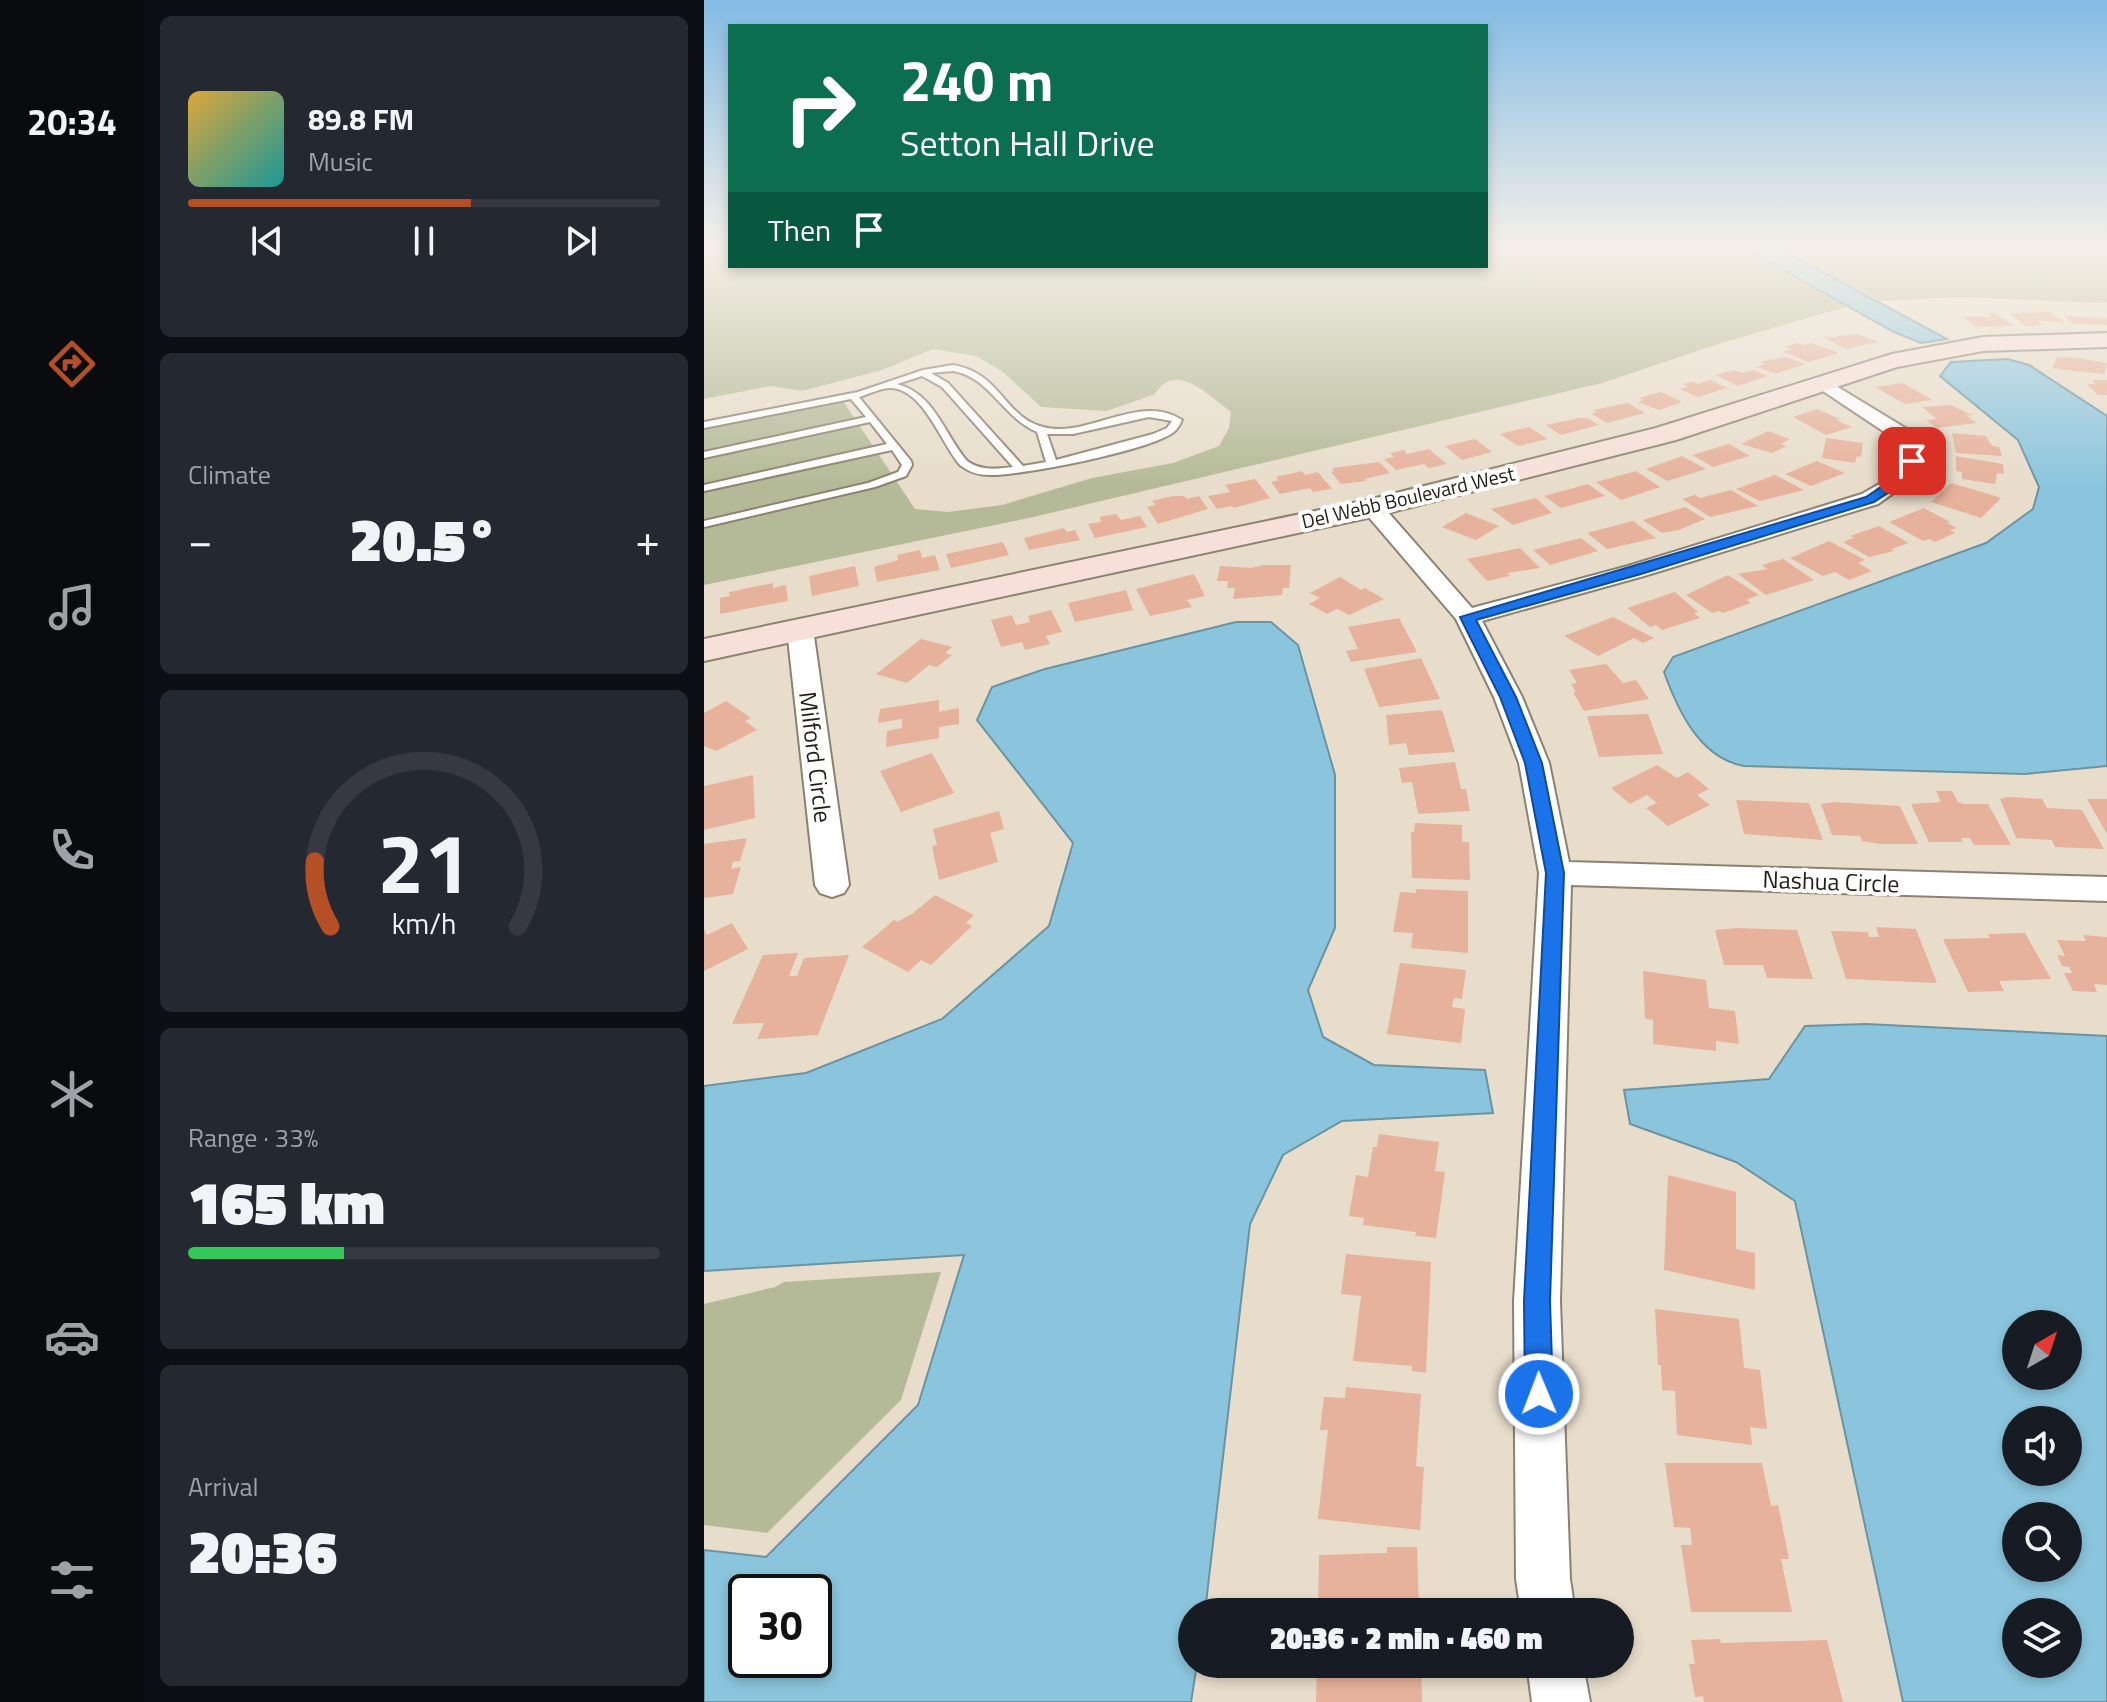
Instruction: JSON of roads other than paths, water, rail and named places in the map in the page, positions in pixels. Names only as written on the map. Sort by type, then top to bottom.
[{"type":"street","name":"Del Webb Boulevard West","points":[[704,650],[1372,508],[1666,434],[1892,361],[1959,348],[2032,341],[2107,340]]},
{"type":"street","points":[[1467,617],[1636,571],[1870,499],[1895,483],[1912,461],[1908,438],[1823,383]]},
{"type":"street","points":[[1372,508],[1467,617],[1508,697],[1534,763],[1555,873],[1537,1301],[1546,1598]]},
{"type":"street","name":"Milford Circle","points":[[800,629],[832,885]]},
{"type":"street","name":"Nashua Circle","points":[[1555,873],[2107,889]]},
{"type":"street","points":[[1557,1678],[1561,1702]]},
{"type":"lane","points":[[704,425],[853,395],[947,367],[977,375],[1016,417],[1041,430],[1077,431],[1155,413],[1177,420],[1172,429],[1122,448],[992,475],[974,471],[967,465],[913,393],[889,385]]},
{"type":"lane","points":[[924,373],[945,385],[1021,470]]},
{"type":"lane","points":[[704,524],[897,477],[907,465],[853,395]]},
{"type":"lane","points":[[704,455],[872,419]]},
{"type":"lane","points":[[1041,430],[1052,464]]},
{"type":"lane","points":[[704,488],[894,446]]},
{"type":"water","points":[[1884,326],[1924,326],[1947,339],[1921,343]]},
{"type":"water","points":[[2007,359],[2029,365],[2107,416],[2107,766],[2025,774],[1744,766],[1715,753],[1693,731],[1670,687],[1664,672],[1673,657],[1986,543],[2033,509],[2039,487],[2018,440],[1940,376],[1951,362]]},
{"type":"water","points":[[1236,622],[1271,622],[1298,645],[1335,775],[1335,928],[1308,990],[1323,1037],[1374,1065],[1485,1070],[1493,1113],[1342,1121],[1283,1155],[1250,1224],[1207,1598],[1178,1598],[1178,1678],[1195,1678],[1191,1702],[704,1702],[704,1550],[766,1557],[918,1405],[964,1255],[704,1271],[704,1086],[806,1073],[942,1019],[1049,926],[1073,843],[977,720],[992,687],[1045,669]]},
{"type":"water","points":[[1866,1024],[2107,1036],[2107,1702],[1903,1702],[1795,1201],[1736,1162],[1630,1124],[1624,1090],[1769,1079],[1805,1026]]}]
